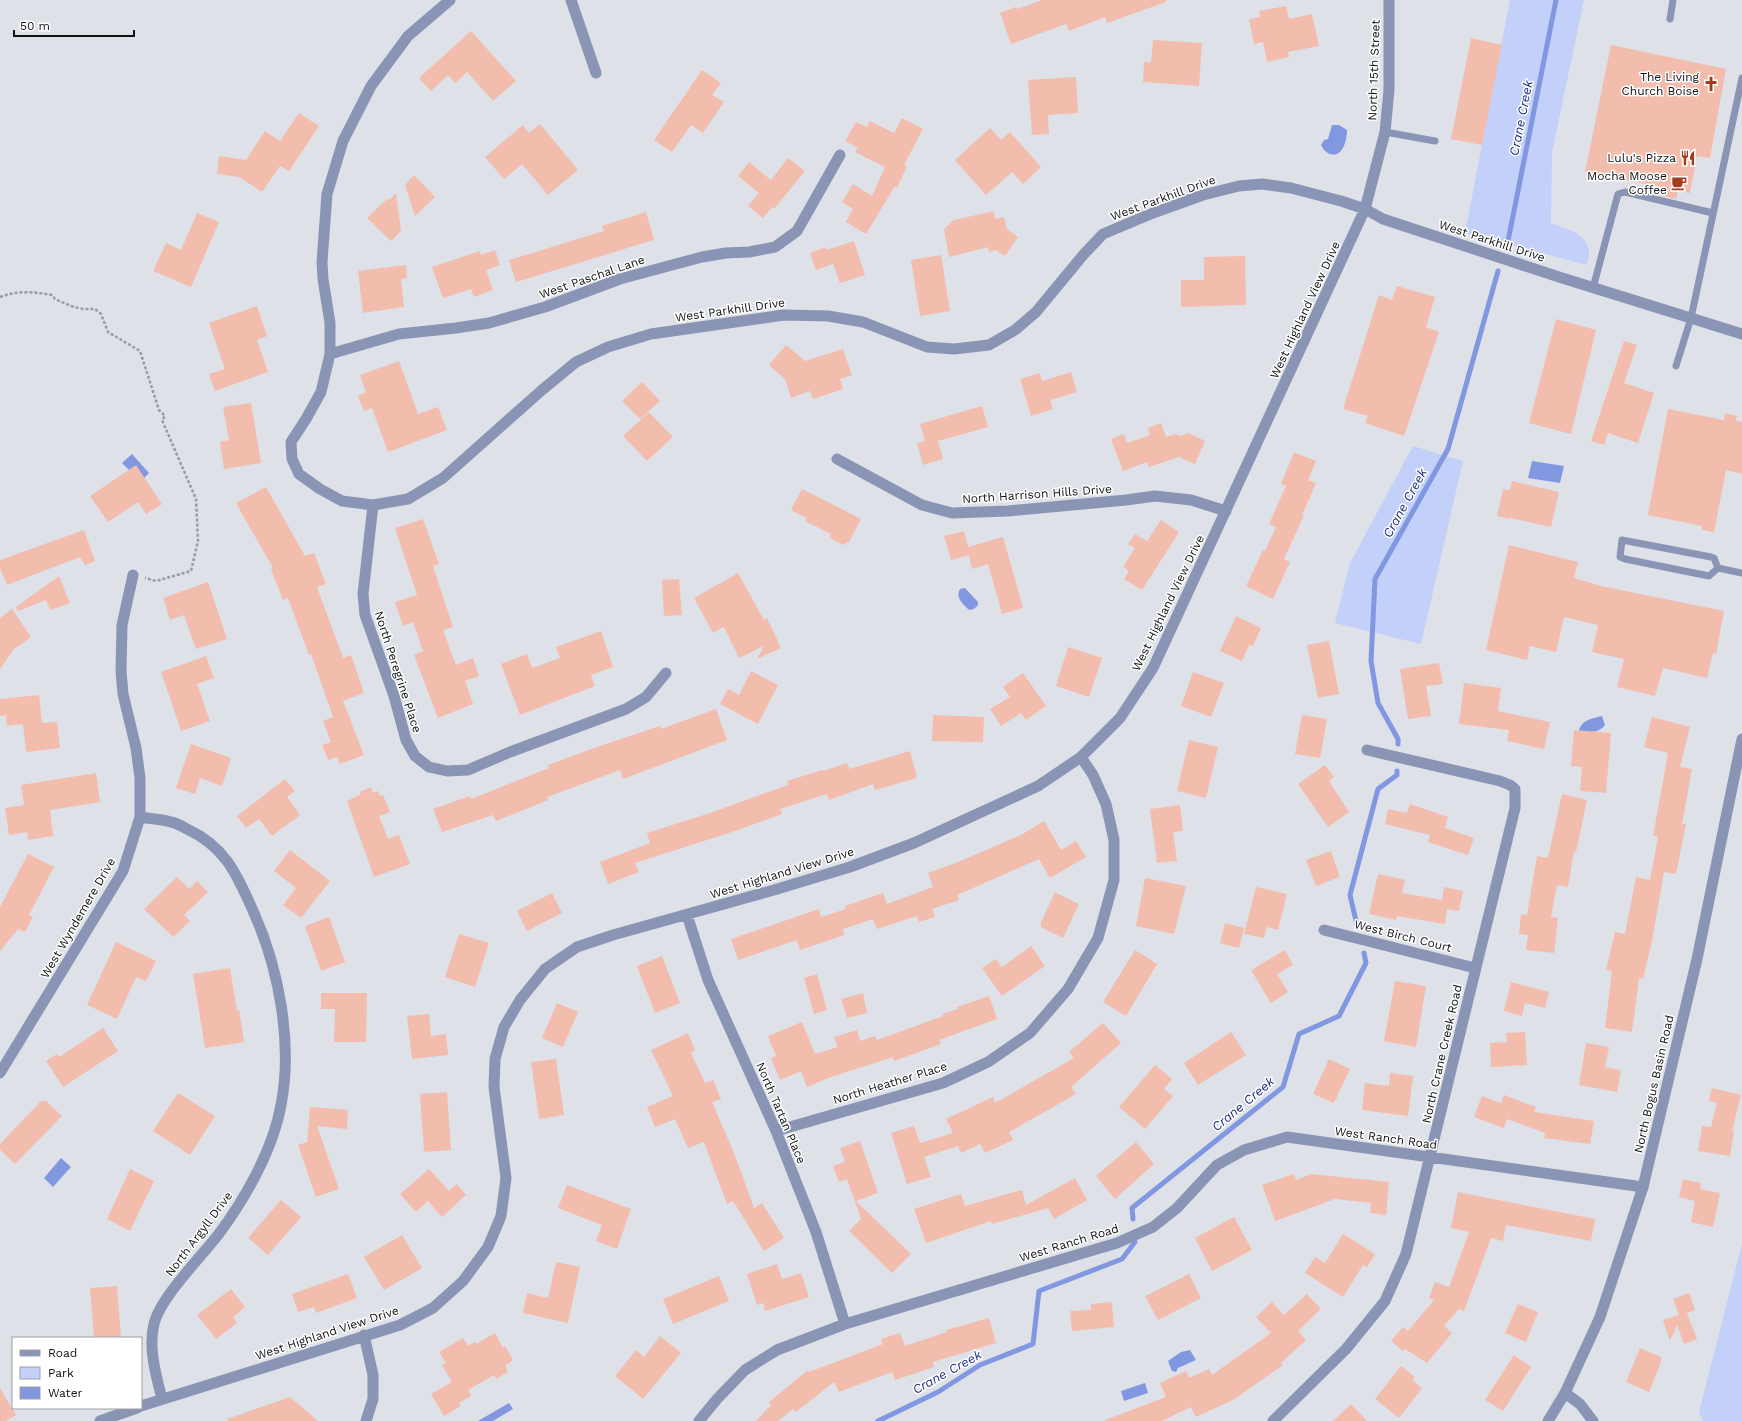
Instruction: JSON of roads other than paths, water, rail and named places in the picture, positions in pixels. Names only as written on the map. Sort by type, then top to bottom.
[{"type":"street","name":"West Parkhill Drive","points":[[450,0],[408,36],[371,86],[343,141],[327,194],[322,262],[323,279],[330,323],[330,354],[321,392],[291,442],[292,459],[299,474],[320,489],[342,501],[373,505],[408,499],[443,478],[542,390],[576,362],[608,347],[652,334],[784,315],[828,316],[863,322],[927,347],[954,349],[989,345],[1016,330],[1036,312],[1084,254],[1103,234],[1160,210],[1239,186],[1262,184],[1291,188],[1365,210],[1383,219],[1594,288],[1742,334]]},
{"type":"street","points":[[571,0],[596,73]]},
{"type":"street","name":"North 15th Street","points":[[1365,210],[1385,132],[1389,90],[1389,0]]},
{"type":"street","name":"West Paschal Lane","points":[[330,354],[399,334],[489,323],[551,305],[620,279],[702,256],[749,252],[775,247],[797,230],[840,155]]},
{"type":"street","name":"West Highland View Drive","points":[[142,1406],[400,1325],[433,1308],[463,1281],[488,1247],[501,1216],[506,1178],[494,1087],[495,1059],[504,1027],[520,1000],[545,969],[577,947],[613,935],[687,915],[850,866],[914,843],[1038,786],[1081,757],[1120,718],[1153,668],[1365,210]]},
{"type":"street","name":"North Harrison Hills Drive","points":[[837,459],[922,505],[952,513],[1016,510],[1155,496],[1192,500],[1226,511]]},
{"type":"street","name":"North Peregrine Place","points":[[373,505],[363,594],[365,615],[394,696],[406,740],[415,756],[429,767],[447,771],[468,770],[510,752],[626,709],[646,697],[666,673]]},
{"type":"street","name":"West Wyndemere Drive","points":[[0,1073],[123,871],[140,817],[140,778],[137,756],[122,694],[122,625],[133,575]]},
{"type":"street","name":"North Bogus Basin Road","points":[[1548,1421],[1565,1392],[1600,1317],[1643,1187],[1697,958],[1742,739]]},
{"type":"street","name":"North Crane Creek Road","points":[[1273,1421],[1346,1349],[1385,1301],[1406,1254],[1431,1157],[1475,968],[1515,808],[1515,789],[1500,781],[1367,750]]},
{"type":"street","name":"North Heather Place","points":[[776,1131],[943,1082],[988,1062],[1030,1032],[1068,989],[1098,938],[1114,880],[1114,840],[1106,804],[1093,775],[1081,757]]},
{"type":"street","name":"North Argyll Drive","points":[[140,817],[172,822],[197,833],[220,850],[238,877],[258,922],[270,959],[280,1002],[286,1057],[281,1106],[266,1156],[246,1194],[218,1234],[164,1302],[154,1322],[151,1339],[156,1376],[162,1399]]},
{"type":"street","name":"North Tartan Place","points":[[687,915],[708,980],[776,1131],[816,1232],[844,1324]]},
{"type":"street","name":"West Birch Court","points":[[1324,930],[1475,968]]},
{"type":"street","name":"West Ranch Road","points":[[699,1421],[717,1399],[745,1370],[777,1350],[844,1324],[1117,1243],[1153,1227],[1177,1208],[1217,1165],[1244,1150],[1287,1137],[1643,1187]]},
{"type":"street","points":[[364,1336],[373,1375],[373,1398],[366,1421]]},
{"type":"street","points":[[1565,1392],[1580,1404],[1593,1421]]},
{"type":"street","points":[[100,1421],[134,1409]]},
{"type":"lane","points":[[1670,19],[1673,0]]},
{"type":"lane","points":[[1676,366],[1691,318],[1742,78]]},
{"type":"lane","points":[[1385,132],[1435,142]]},
{"type":"lane","points":[[1594,288],[1618,194],[1621,192],[1714,212]]},
{"type":"lane","points":[[1622,540],[1711,557],[1714,558],[1718,568],[1709,576],[1620,557],[1622,540]]},
{"type":"lane","points":[[1718,568],[1742,573]]},
{"type":"water","points":[[1332,125],[1339,125],[1347,130],[1345,143],[1341,151],[1334,155],[1323,149],[1321,145],[1324,140],[1328,139]]},
{"type":"water","points":[[132,454],[149,473],[143,479],[132,473],[122,463]]},
{"type":"water","points":[[1532,461],[1564,466],[1560,483],[1528,478]]},
{"type":"water","points":[[965,588],[978,602],[978,605],[974,609],[969,610],[959,598],[958,595],[960,589]]},
{"type":"water","points":[[1602,716],[1605,725],[1599,730],[1593,732],[1579,731],[1582,724],[1585,722]]},
{"type":"water","points":[[61,1158],[71,1167],[53,1187],[44,1178]]},
{"type":"water","points":[[1190,1350],[1196,1360],[1178,1368],[1176,1372],[1172,1371],[1168,1361],[1181,1352]]},
{"type":"water","points":[[1145,1383],[1148,1393],[1124,1401],[1121,1391]]},
{"type":"water","points":[[509,1403],[513,1409],[493,1421],[478,1421]]},
{"type":"waterway","name":"Crane Creek","points":[[1508,241],[1556,0]]},
{"type":"waterway","name":"Crane Creek","points":[[1398,744],[1398,739],[1378,703],[1371,661],[1375,579],[1448,449],[1498,271]]},
{"type":"waterway","name":"Crane Creek","points":[[1357,925],[1350,895],[1378,789],[1397,775],[1397,771]]},
{"type":"waterway","name":"Crane Creek","points":[[1133,1219],[1132,1208],[1283,1087],[1299,1034],[1339,1016],[1366,963],[1364,953]]},
{"type":"waterway","name":"Crane Creek","points":[[878,1421],[938,1392],[980,1365],[1033,1344],[1039,1291],[1122,1259],[1135,1242]]},
{"type":"place","name":"The Living Church Boise","points":[[1711,84]]},
{"type":"place","name":"Lulu's Pizza","points":[[1688,158]]},
{"type":"place","name":"Mocha Moose Coffee","points":[[1679,183]]}]
